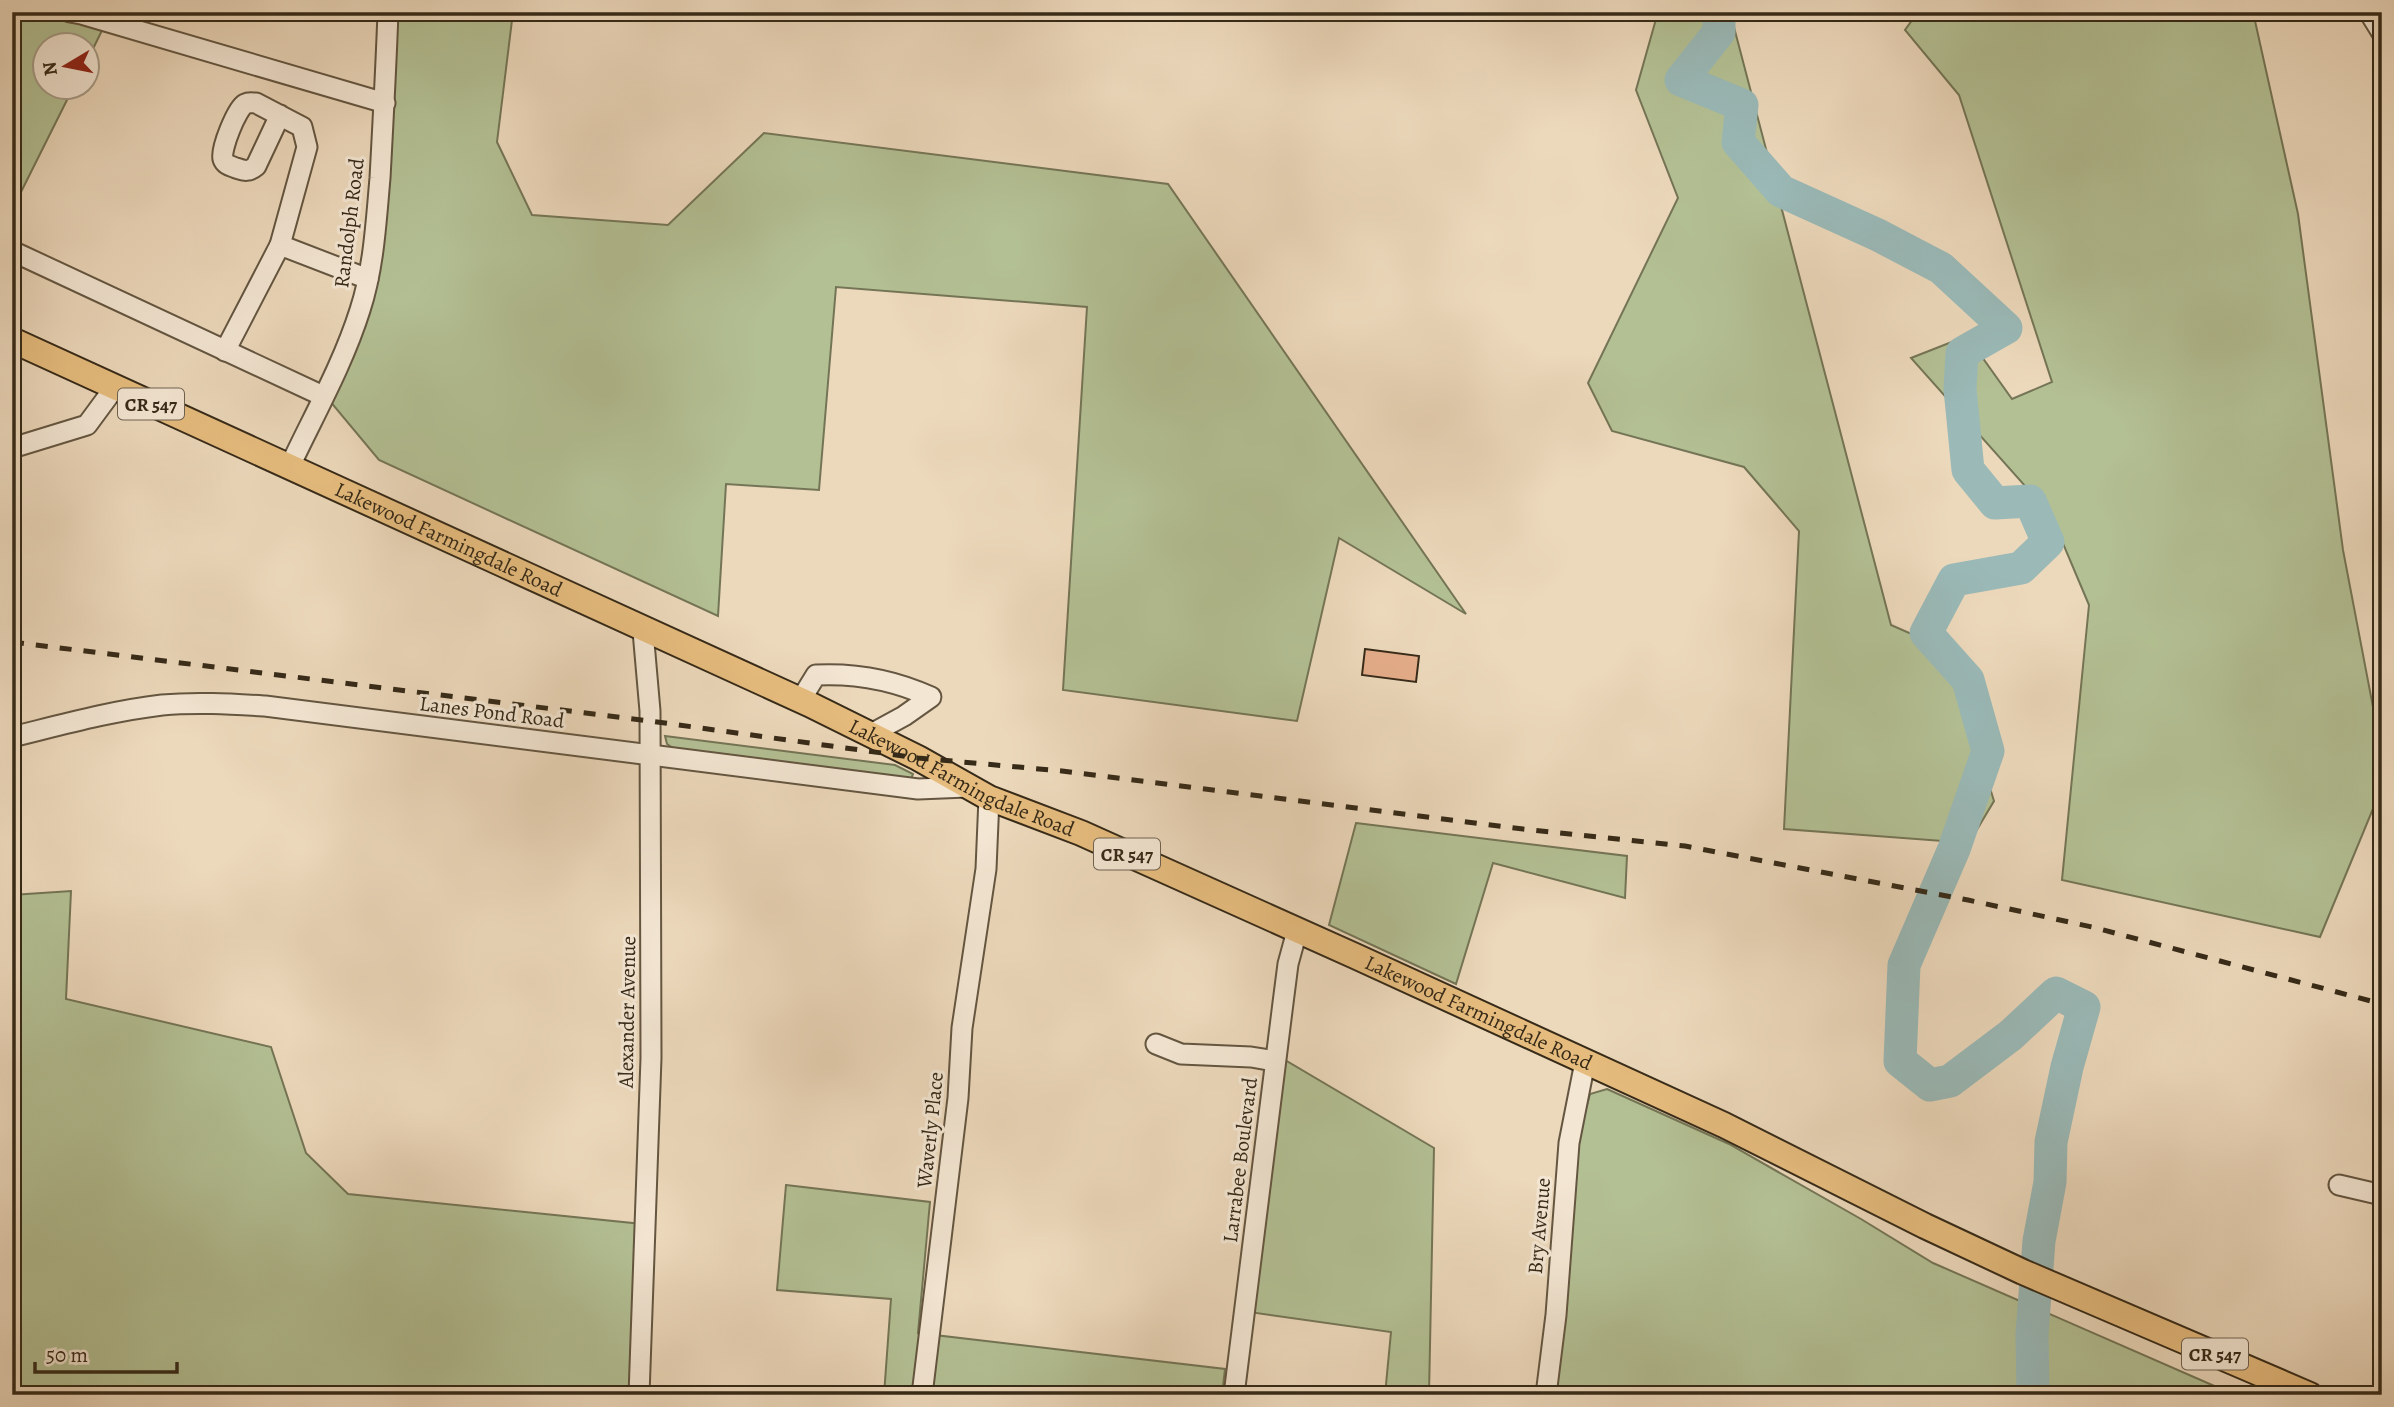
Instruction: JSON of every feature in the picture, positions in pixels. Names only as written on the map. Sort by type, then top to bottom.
[{"type":"main road","name":"Lakewood Farmingdale Road","points":[[12,340],[800,701],[870,734],[989,798],[1081,833],[1355,956],[1760,1143],[2023,1272],[2309,1395]]},
{"type":"street","points":[[70,12],[385,103]]},
{"type":"street","name":"Randolph Road","points":[[290,466],[360,311],[368,279],[376,223],[385,103],[388,12]]},
{"type":"street","points":[[2369,12],[2382,33]]},
{"type":"street","points":[[225,351],[280,245],[307,147],[302,127],[280,115]]},
{"type":"street","points":[[280,245],[368,279]]},
{"type":"street","points":[[12,251],[323,396]]},
{"type":"street","points":[[12,448],[87,425],[115,387]]},
{"type":"street","name":"Alexander Avenue","points":[[639,1395],[651,1058],[649,681],[643,631]]},
{"type":"street","points":[[800,701],[816,675],[840,673],[886,680],[931,697],[904,716],[870,734]]},
{"type":"street","name":"Lanes Pond Road","points":[[12,737],[112,713],[160,705],[211,703],[265,706],[918,789],[967,787]]},
{"type":"street","name":"Waverly Place","points":[[922,1395],[958,1098],[962,1028],[986,869],[989,798]]},
{"type":"street","name":"Larrabee Boulevard","points":[[1234,1395],[1288,964],[1297,932]]},
{"type":"street","points":[[1156,1044],[1181,1054],[1251,1057],[1275,1061]]},
{"type":"street","name":"Bry Avenue","points":[[1546,1395],[1556,1315],[1569,1143],[1585,1062]]},
{"type":"street","points":[[2339,1185],[2382,1195]]},
{"type":"green space","points":[[12,12],[111,12],[101,32],[32,32],[32,102],[66,102],[12,210]]},
{"type":"green space","points":[[388,12],[513,12],[497,142],[532,215],[668,225],[764,133],[1168,184],[1466,614],[1339,538],[1297,721],[1063,690],[1087,307],[836,287],[819,490],[726,484],[718,616],[379,460],[329,400],[378,207]]},
{"type":"green space","points":[[1658,12],[1730,12],[1891,625],[1948,650],[1994,801],[1969,843],[1784,829],[1799,531],[1744,467],[1612,431],[1588,383],[1678,198],[1636,90]]},
{"type":"green space","points":[[1918,12],[2253,12],[2298,214],[2343,550],[2382,754],[2382,787],[2320,937],[2062,880],[2089,605],[2051,515],[1911,358],[1967,336],[2012,399],[2052,382],[1959,95],[1905,30]]},
{"type":"green space","points":[[665,736],[895,765],[913,774],[911,779],[673,748],[667,744]]},
{"type":"green space","points":[[1356,823],[1627,856],[1625,898],[1493,863],[1456,984],[1329,925]]},
{"type":"green space","points":[[71,891],[66,999],[271,1047],[306,1153],[348,1194],[642,1224],[637,1395],[12,1395],[12,895]]},
{"type":"green space","points":[[1268,1050],[1434,1148],[1429,1395],[1385,1395],[1391,1332],[1242,1311]]},
{"type":"green space","points":[[1607,1089],[1729,1144],[1933,1263],[2235,1395],[1553,1395],[1576,1145],[1590,1094]]},
{"type":"green space","points":[[786,1185],[930,1202],[918,1333],[1225,1369],[1222,1395],[884,1395],[891,1299],[777,1290]]},
{"type":"building","points":[[1365,649],[1419,656],[1416,682],[1362,675]]},
{"type":"waterway","points":[[1719,12],[1719,32],[1681,80],[1742,105],[1738,142],[1781,191],[1878,235],[1941,268],[2006,328],[1962,353],[1960,389],[1968,470],[1995,503],[2030,501],[2048,542],[2021,568],[1954,580],[1926,633],[1968,680],[1988,751],[1954,849],[1904,965],[1900,1061],[1930,1085],[1950,1081],[2011,1035],[2056,993],[2084,1007],[2067,1067],[2051,1142],[2050,1182],[2039,1241],[2032,1334],[2033,1395]]},
{"type":"railway","points":[[12,642],[650,721],[918,758],[1062,771],[1523,829],[1685,846],[1968,900],[2092,927],[2382,1004]]}]
